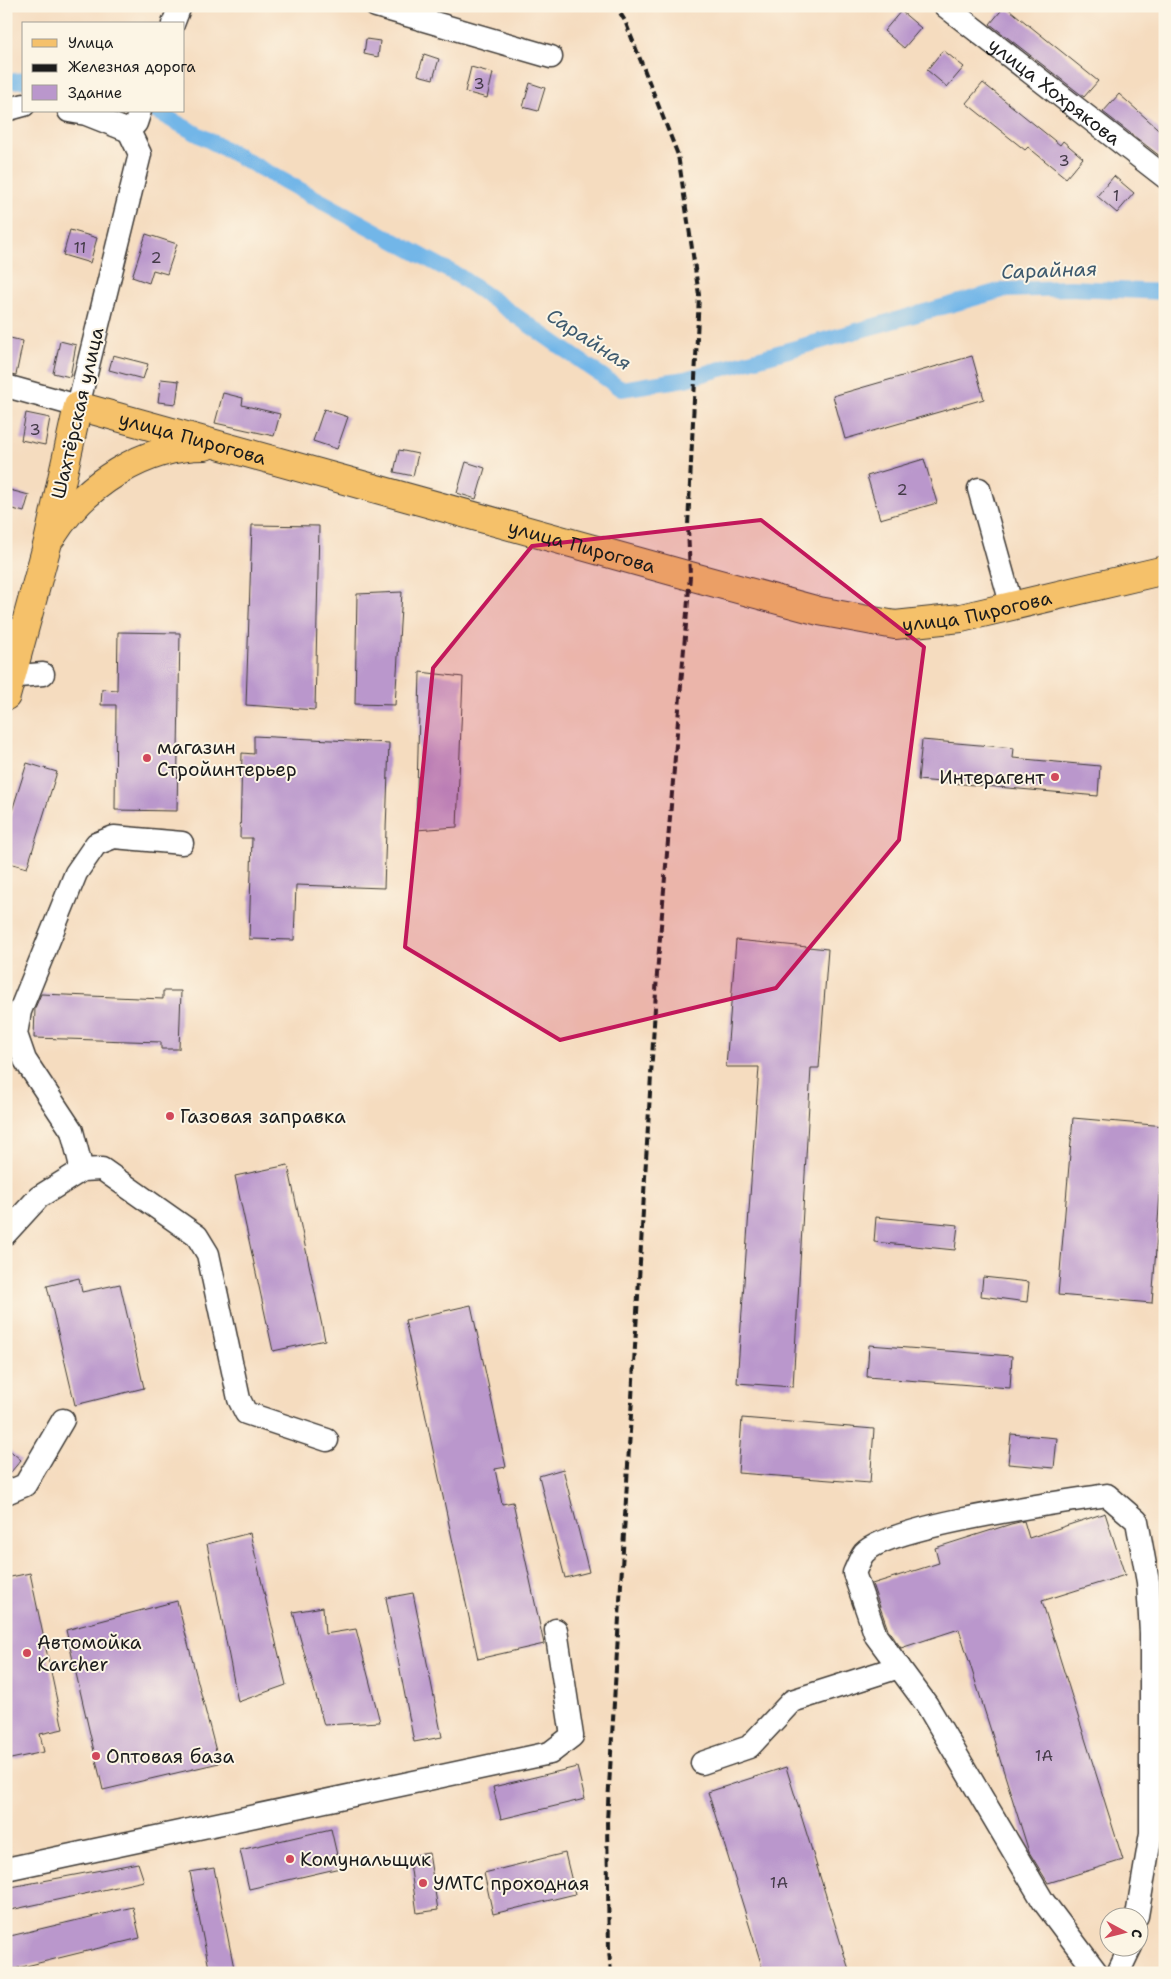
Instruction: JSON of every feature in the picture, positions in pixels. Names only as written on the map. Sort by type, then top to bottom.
[{"type":"main road","name":"улица Пирогова","points":[[78,406],[819,610],[895,625],[961,618],[1165,570]]},
{"type":"main road","name":"Шахтёрская улица","points":[[8,683],[48,542],[78,406]]},
{"type":"main road","points":[[48,542],[62,521],[86,495],[133,463],[192,446],[221,446]]},
{"type":"street","points":[[174,22],[180,6]]},
{"type":"street","points":[[376,6],[551,57]]},
{"type":"street","name":"улица Хохрякова","points":[[945,6],[1165,177]]},
{"type":"street","points":[[6,110],[22,106]]},
{"type":"street","points":[[75,112],[135,122]]},
{"type":"street","name":"Шахтёрская улица","points":[[78,406],[140,154],[135,122]]},
{"type":"street","name":"улица Пирогова","points":[[6,386],[78,406]]},
{"type":"street","points":[[979,489],[1012,607]]},
{"type":"street","points":[[8,683],[44,674]]},
{"type":"street","points":[[82,1170],[72,1131],[25,1060],[16,1034],[20,1011],[76,874],[96,844],[114,837],[182,843]]},
{"type":"street","points":[[6,1233],[39,1197],[82,1170],[102,1169],[197,1236],[208,1254],[239,1399],[246,1412],[327,1440]]},
{"type":"street","points":[[6,1493],[25,1485],[63,1420]]},
{"type":"street","points":[[1097,1973],[1043,1901],[927,1705],[876,1636],[854,1573],[865,1552],[896,1536],[1014,1510],[1107,1495],[1137,1522],[1148,1582],[1150,1608],[1152,1738],[1152,1833],[1139,1906]]},
{"type":"street","points":[[6,1869],[550,1753],[572,1736],[556,1630]]},
{"type":"street","points":[[702,1763],[750,1747],[792,1701],[899,1667]]},
{"type":"street","points":[[1118,1973],[1126,1956]]},
{"type":"highlighted area","points":[[761,520],[924,647],[899,840],[776,988],[560,1040],[405,947],[433,668],[532,546]]},
{"type":"building","points":[[1005,6],[1098,81],[1084,97],[990,24]]},
{"type":"building","points":[[901,11],[921,28],[904,48],[884,31]]},
{"type":"building","points":[[366,39],[380,41],[378,57],[364,54]]},
{"type":"building","points":[[943,50],[964,67],[947,87],[927,70]]},
{"type":"building","points":[[424,54],[439,59],[433,79],[418,75]]},
{"type":"building","points":[[471,67],[493,73],[487,98],[465,92]]},
{"type":"building","points":[[530,83],[545,88],[538,111],[523,107]]},
{"type":"building","points":[[983,83],[1060,145],[1063,141],[1083,158],[1066,178],[1028,147],[1025,150],[966,103]]},
{"type":"building","points":[[1119,94],[1165,135],[1165,153],[1161,157],[1103,112]]},
{"type":"building","points":[[1114,176],[1134,193],[1117,213],[1097,196]]},
{"type":"building","points":[[70,230],[97,238],[90,263],[63,255]]},
{"type":"building","points":[[146,234],[177,244],[167,274],[153,270],[149,283],[132,277]]},
{"type":"building","points":[[6,337],[23,341],[16,375],[6,373]]},
{"type":"building","points":[[60,341],[76,345],[70,377],[53,373]]},
{"type":"building","points":[[113,355],[148,364],[143,379],[109,370]]},
{"type":"building","points":[[972,356],[984,399],[845,439],[833,396]]},
{"type":"building","points":[[161,379],[179,381],[176,404],[158,402]]},
{"type":"building","points":[[223,393],[243,398],[242,405],[280,414],[274,436],[215,423]]},
{"type":"building","points":[[324,409],[348,417],[337,449],[313,441]]},
{"type":"building","points":[[26,413],[50,418],[45,445],[21,440]]},
{"type":"building","points":[[399,450],[418,454],[413,476],[394,472]]},
{"type":"building","points":[[924,459],[937,503],[880,519],[867,476]]},
{"type":"building","points":[[466,462],[485,468],[476,499],[457,493]]},
{"type":"building","points":[[6,489],[29,495],[24,512],[6,507]]},
{"type":"building","points":[[252,525],[319,526],[315,710],[246,705]]},
{"type":"building","points":[[402,592],[395,705],[355,704],[357,594]]},
{"type":"building","name":"магазин Стройинтерьер","points":[[118,632],[180,633],[177,811],[115,810],[116,705],[101,705],[102,689],[117,690]]},
{"type":"building","points":[[420,672],[463,677],[457,827],[416,830]]},
{"type":"building","points":[[254,736],[389,743],[384,888],[296,885],[294,940],[249,939],[252,838],[240,838],[242,753],[254,754]]},
{"type":"building","points":[[922,740],[1014,748],[1013,758],[1100,766],[1098,796],[918,780]]},
{"type":"building","points":[[27,763],[57,772],[27,868],[6,862],[6,830]]},
{"type":"building","points":[[736,940],[828,949],[819,1068],[811,1068],[793,1387],[737,1383],[759,1067],[726,1067]]},
{"type":"building","points":[[163,991],[181,991],[179,1049],[161,1049],[161,1042],[34,1038],[35,1008],[41,994],[163,999]]},
{"type":"building","points":[[1073,1118],[1165,1126],[1152,1303],[1058,1295]]},
{"type":"building","points":[[288,1165],[325,1340],[273,1351],[235,1176]]},
{"type":"building","points":[[876,1217],[958,1225],[955,1250],[874,1242]]},
{"type":"building","points":[[983,1277],[1029,1282],[1027,1302],[981,1296]]},
{"type":"building","points":[[79,1278],[82,1292],[120,1284],[144,1388],[75,1405],[47,1286]]},
{"type":"building","points":[[471,1305],[506,1467],[495,1469],[502,1504],[513,1502],[544,1644],[478,1659],[405,1320]]},
{"type":"building","points":[[869,1345],[1012,1356],[1010,1388],[867,1377]]},
{"type":"building","points":[[742,1418],[874,1429],[870,1483],[738,1473]]},
{"type":"building","points":[[1011,1434],[1057,1438],[1054,1468],[1008,1464]]},
{"type":"building","points":[[6,1447],[21,1460],[6,1478]]},
{"type":"building","points":[[563,1469],[589,1572],[565,1578],[539,1476]]},
{"type":"building","points":[[1105,1513],[1125,1575],[1042,1601],[1123,1860],[1048,1883],[1029,1852],[959,1629],[901,1648],[888,1630],[872,1584],[939,1563],[935,1548],[1011,1524],[1024,1521],[1029,1538]]},
{"type":"building","points":[[250,1533],[286,1685],[238,1702],[207,1544]]},
{"type":"building","name":"Автомойка Karcher","points":[[30,1573],[63,1729],[40,1734],[44,1752],[6,1760],[6,1578]]},
{"type":"building","points":[[413,1593],[442,1737],[414,1742],[386,1598]]},
{"type":"building","points":[[177,1601],[219,1763],[103,1790],[66,1630]]},
{"type":"building","points":[[323,1607],[325,1634],[356,1629],[380,1722],[324,1725],[293,1612]]},
{"type":"building","points":[[577,1767],[585,1799],[501,1819],[493,1787]]},
{"type":"building","points":[[786,1767],[850,1973],[764,1973],[708,1792]]},
{"type":"building","name":"Комунальщик","points":[[331,1829],[340,1868],[249,1889],[240,1850]]},
{"type":"building","name":"УМТС проходная","points":[[429,1853],[438,1910],[417,1913],[409,1856]]},
{"type":"building","points":[[565,1853],[575,1894],[493,1914],[484,1873]]},
{"type":"building","points":[[138,1863],[144,1881],[6,1911],[6,1888]]},
{"type":"building","points":[[214,1868],[235,1973],[210,1973],[190,1872]]},
{"type":"building","points":[[133,1907],[140,1938],[6,1971],[6,1937]]},
{"type":"waterway","name":"Сарайная","points":[[6,82],[22,80]]},
{"type":"waterway","name":"Сарайная","points":[[157,112],[459,276],[621,389],[685,379],[1003,290],[1071,288],[1165,292]]},
{"type":"railway","points":[[611,1973],[607,1821],[657,974],[690,576],[688,526],[699,295],[678,155],[625,21],[616,6]]},
{"type":"place","name":"магазин Стройинтерьер","points":[[147,758]]},
{"type":"place","name":"Интерагент","points":[[1055,777]]},
{"type":"place","name":"Газовая заправка","points":[[170,1116]]},
{"type":"place","name":"Автомойка Karcher","points":[[27,1653]]},
{"type":"place","name":"Оптовая база","points":[[96,1756]]},
{"type":"place","name":"Комунальщик","points":[[290,1859]]},
{"type":"place","name":"УМТС проходная","points":[[423,1883]]}]
